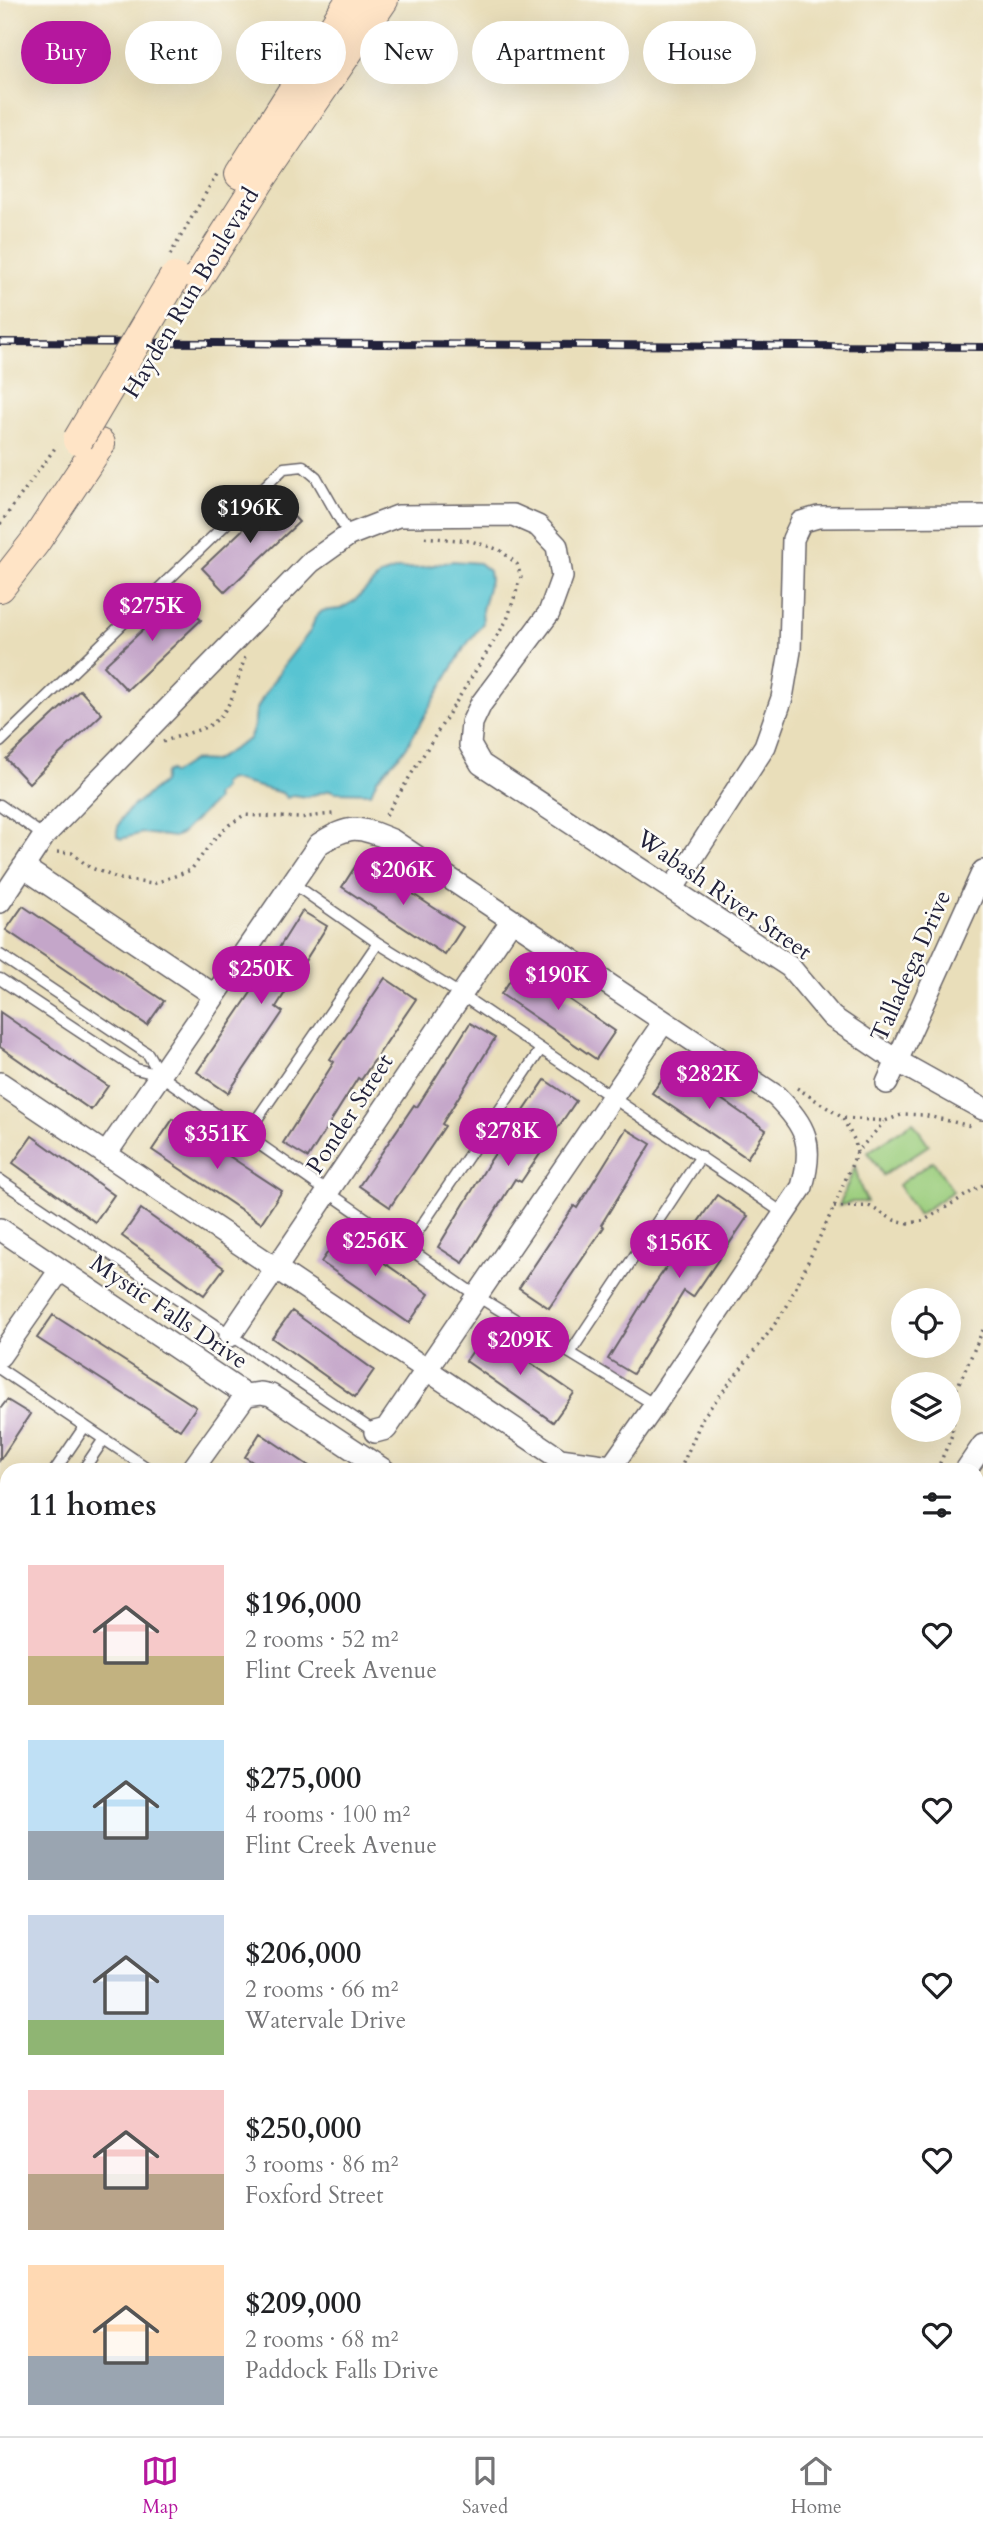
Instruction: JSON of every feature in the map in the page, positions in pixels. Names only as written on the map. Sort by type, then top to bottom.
[{"type":"main road","name":"Hayden Run Boulevard","points":[[0,553],[38,504],[184,280],[351,0]]},
{"type":"main road","name":"Hayden Run Boulevard","points":[[184,280],[260,180],[383,0]]},
{"type":"main road","name":"Hayden Run Boulevard","points":[[0,587],[35,542],[78,444]]},
{"type":"street","name":"Wabash River Street","points":[[349,535],[398,516],[513,515],[538,526],[557,546],[562,577],[549,613],[481,704],[472,723],[470,745],[481,764],[790,967],[832,1017],[897,1061],[983,1110]]},
{"type":"street","points":[[673,888],[765,746],[782,698],[790,650],[793,539],[801,522],[818,517],[983,516]]},
{"type":"street","points":[[0,902],[29,870],[50,839],[311,562],[349,535]]},
{"type":"street","points":[[106,1154],[318,844],[339,830],[350,828],[365,829],[392,840],[776,1096],[795,1115],[806,1133],[807,1169],[802,1187],[614,1463]]},
{"type":"street","points":[[29,870],[214,996]]},
{"type":"street","name":"Talladega Drive","points":[[887,1083],[983,871]]},
{"type":"street","name":"Ponder Street","points":[[230,1336],[512,920]]},
{"type":"street","points":[[375,1432],[386,1429],[663,1023]]},
{"type":"street","points":[[0,1083],[559,1459],[582,1463]]},
{"type":"street","name":"Mystic Falls Drive","points":[[0,1229],[246,1395],[271,1395],[373,1463]]},
{"type":"street","points":[[0,1356],[8,1328],[60,1270]]},
{"type":"street","points":[[199,1463],[246,1395]]},
{"type":"street","points":[[971,1463],[983,1445]]},
{"type":"lane","points":[[0,743],[284,468],[303,466],[316,477],[349,535]]},
{"type":"lane","points":[[0,806],[50,839]]},
{"type":"lane","points":[[291,882],[783,1213]]},
{"type":"lane","points":[[246,1135],[378,943]]},
{"type":"lane","points":[[0,956],[148,1054],[160,1075]]},
{"type":"lane","points":[[0,979],[136,1069],[160,1075],[477,1296],[655,1405]]},
{"type":"lane","points":[[407,1247],[541,1049]]},
{"type":"lane","points":[[570,1353],[701,1156]]},
{"type":"lane","points":[[0,1180],[375,1432]]},
{"type":"lane","points":[[0,1369],[140,1463]]},
{"type":"lane","points":[[60,1463],[85,1426]]},
{"type":"lane","points":[[88,1463],[104,1439]]},
{"type":"path","points":[[0,524],[78,444]]},
{"type":"path","points":[[386,815],[502,628],[521,578],[517,564],[500,550],[471,541],[411,537]]},
{"type":"path","points":[[154,745],[208,726],[217,719],[229,705],[249,648]]},
{"type":"path","points":[[29,870],[50,839]]},
{"type":"path","points":[[843,1118],[855,1141],[857,1152]]},
{"type":"path","points":[[683,1463],[703,1417],[787,1306],[857,1152],[885,1121]]},
{"type":"path","points":[[834,1207],[869,1206],[894,1220],[909,1223],[923,1221],[983,1185]]},
{"type":"path","points":[[940,1463],[952,1435],[957,1388],[983,1330]]},
{"type":"green space","points":[[913,1122],[929,1145],[883,1175],[868,1152]]},
{"type":"green space","points":[[933,1161],[953,1191],[918,1215],[898,1185]]},
{"type":"green space","points":[[855,1166],[867,1202],[852,1202],[839,1206]]},
{"type":"water","points":[[452,561],[479,563],[489,571],[490,580],[482,610],[483,623],[464,648],[406,748],[377,779],[371,793],[330,790],[306,797],[294,795],[287,798],[282,793],[229,779],[222,784],[223,788],[215,796],[216,800],[181,834],[174,837],[142,833],[121,839],[117,836],[118,827],[127,812],[163,782],[165,773],[170,771],[172,774],[194,760],[214,761],[249,739],[262,699],[322,611],[340,609],[354,601],[381,575],[397,569],[420,568]]},
{"type":"building","points":[[276,498],[299,522],[225,592],[202,568]]},
{"type":"building","points":[[178,597],[201,620],[127,690],[104,666]]},
{"type":"building","points":[[80,690],[102,714],[29,783],[6,759]]},
{"type":"building","points":[[360,859],[463,927],[445,955],[342,887]]},
{"type":"building","points":[[23,906],[164,1001],[147,1025],[6,930]]},
{"type":"building","points":[[302,911],[327,926],[276,1007],[283,1012],[228,1093],[197,1072]]},
{"type":"building","points":[[520,966],[615,1031],[596,1059],[501,994]]},
{"type":"building","points":[[385,978],[416,999],[361,1080],[358,1078],[308,1158],[283,1143],[334,1062],[330,1059]]},
{"type":"building","points":[[0,1012],[108,1086],[91,1110],[0,1047]]},
{"type":"building","points":[[470,1023],[495,1038],[442,1124],[445,1126],[390,1207],[359,1186],[414,1105],[417,1107]]},
{"type":"building","points":[[672,1065],[766,1130],[747,1158],[652,1093]]},
{"type":"building","points":[[545,1080],[576,1101],[521,1182],[515,1179],[463,1263],[438,1247],[490,1161]]},
{"type":"building","points":[[173,1119],[282,1191],[261,1223],[152,1150]]},
{"type":"building","points":[[626,1129],[651,1144],[601,1225],[604,1227],[549,1308],[519,1288],[574,1206],[577,1208]]},
{"type":"building","points":[[32,1136],[114,1195],[95,1222],[13,1163]]},
{"type":"building","points":[[717,1195],[748,1216],[693,1297],[684,1291],[633,1374],[608,1359],[651,1289]]},
{"type":"building","points":[[141,1209],[224,1268],[204,1295],[122,1236]]},
{"type":"building","points":[[341,1233],[429,1294],[409,1323],[321,1262]]},
{"type":"building","points":[[292,1311],[374,1370],[355,1397],[272,1338]]},
{"type":"building","points":[[53,1315],[196,1407],[180,1430],[37,1338]]},
{"type":"building","points":[[486,1332],[574,1393],[553,1422],[466,1361]]},
{"type":"building","points":[[7,1400],[30,1414],[0,1460],[0,1409]]},
{"type":"building","points":[[260,1433],[305,1463],[254,1463],[245,1457]]},
{"type":"railway","points":[[0,342],[983,347]]}]
